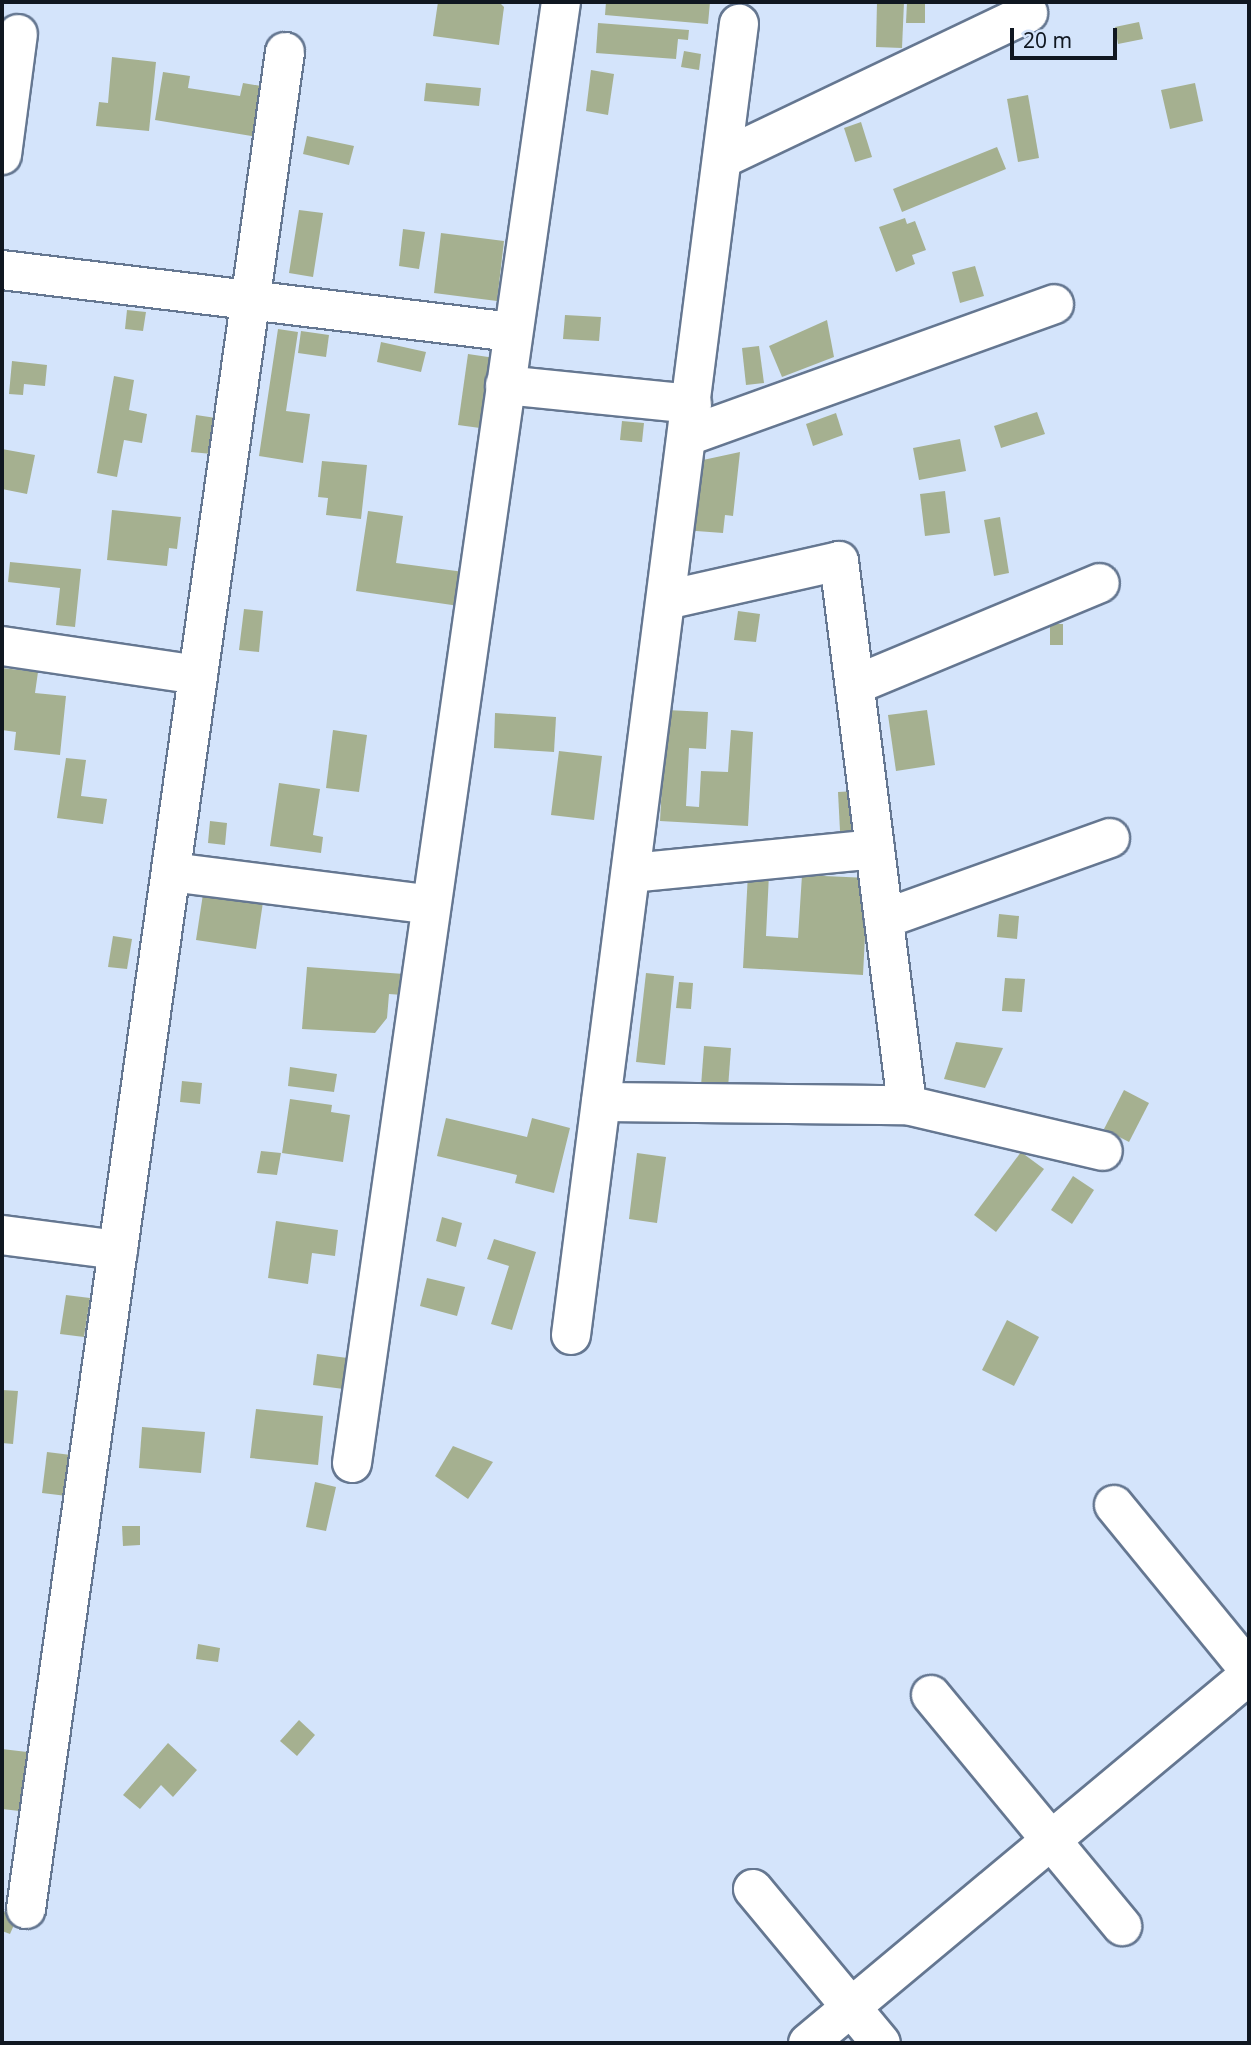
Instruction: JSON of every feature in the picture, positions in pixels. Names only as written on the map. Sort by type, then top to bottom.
[{"type":"street","points":[[352,1463],[561,2]]},
{"type":"street","points":[[724,158],[1028,12]]},
{"type":"street","points":[[570,1335],[724,158],[739,24]]},
{"type":"street","points":[[2,155],[18,34]]},
{"type":"street","points":[[26,1909],[285,52]]},
{"type":"street","points":[[2,270],[512,332]]},
{"type":"street","points":[[505,385],[690,420],[1054,304]]},
{"type":"street","points":[[666,600],[839,561],[907,1105]]},
{"type":"street","points":[[855,685],[1100,583]]},
{"type":"street","points":[[2,646],[198,674]]},
{"type":"street","points":[[884,919],[1110,838]]},
{"type":"street","points":[[631,873],[875,849]]},
{"type":"street","points":[[171,872],[431,905]]},
{"type":"street","points":[[601,1102],[907,1105],[1102,1152]]},
{"type":"street","points":[[2,1235],[118,1250]]},
{"type":"street","points":[[1114,1505],[1249,1670]]},
{"type":"street","points":[[808,2043],[1249,1675]]},
{"type":"street","points":[[931,1695],[1122,1926]]},
{"type":"street","points":[[753,1888],[881,2043]]},
{"type":"building","points":[[438,2],[499,2],[504,7],[499,45],[433,36]]},
{"type":"building","points":[[606,2],[710,2],[708,24],[605,15]]},
{"type":"building","points":[[877,2],[904,2],[902,48],[876,47]]},
{"type":"building","points":[[907,2],[925,2],[925,23],[906,23]]},
{"type":"building","points":[[1139,22],[1143,39],[1118,44],[1115,27]]},
{"type":"building","points":[[598,23],[689,30],[688,40],[678,39],[676,59],[596,53]]},
{"type":"building","points":[[684,51],[701,54],[699,70],[681,67]]},
{"type":"building","points":[[112,57],[156,62],[149,131],[96,126],[99,102],[108,103]]},
{"type":"building","points":[[591,70],[614,74],[608,115],[586,111]]},
{"type":"building","points":[[163,72],[190,76],[188,88],[240,96],[243,83],[267,87],[258,137],[155,120]]},
{"type":"building","points":[[426,83],[481,88],[479,106],[424,101]]},
{"type":"building","points":[[1195,83],[1203,121],[1170,129],[1161,90]]},
{"type":"building","points":[[1028,95],[1039,158],[1018,162],[1007,99]]},
{"type":"building","points":[[861,122],[872,157],[855,162],[844,128]]},
{"type":"building","points":[[307,136],[354,146],[349,165],[303,154]]},
{"type":"building","points":[[997,147],[1006,169],[902,212],[893,189]]},
{"type":"building","points":[[299,210],[323,213],[313,277],[289,273]]},
{"type":"building","points":[[905,218],[907,224],[915,221],[926,250],[912,255],[915,264],[896,272],[879,227]]},
{"type":"building","points":[[403,229],[425,232],[419,269],[399,266]]},
{"type":"building","points":[[441,233],[504,241],[497,301],[434,293]]},
{"type":"building","points":[[975,266],[984,296],[960,303],[952,272]]},
{"type":"building","points":[[127,310],[146,312],[143,331],[125,329]]},
{"type":"building","points":[[565,315],[601,317],[599,341],[563,339]]},
{"type":"building","points":[[827,320],[834,357],[782,377],[769,346]]},
{"type":"building","points":[[278,329],[298,332],[286,411],[310,414],[303,463],[259,456]]},
{"type":"building","points":[[301,331],[329,335],[326,357],[298,353]]},
{"type":"building","points":[[381,342],[426,352],[421,372],[377,362]]},
{"type":"building","points":[[759,346],[764,383],[746,385],[742,348]]},
{"type":"building","points":[[468,354],[495,358],[480,428],[458,425]]},
{"type":"building","points":[[12,361],[47,365],[45,386],[24,384],[23,395],[9,394]]},
{"type":"building","points":[[114,376],[134,380],[129,410],[147,414],[142,443],[124,440],[117,477],[97,473]]},
{"type":"building","points":[[1037,412],[1045,434],[1001,448],[994,426]]},
{"type":"building","points":[[836,413],[843,435],[813,446],[806,424]]},
{"type":"building","points":[[196,415],[216,418],[212,454],[191,452]]},
{"type":"building","points":[[622,421],[644,423],[642,442],[620,440]]},
{"type":"building","points":[[960,439],[966,471],[919,480],[913,448]]},
{"type":"building","points":[[2,449],[35,455],[27,494],[2,489]]},
{"type":"building","points":[[740,452],[733,516],[725,515],[723,533],[683,530],[689,463]]},
{"type":"building","points":[[322,461],[367,465],[361,519],[326,515],[328,498],[318,497]]},
{"type":"building","points":[[945,491],[950,533],[925,536],[920,494]]},
{"type":"building","points":[[112,510],[181,517],[177,549],[169,548],[167,566],[107,560]]},
{"type":"building","points":[[368,511],[403,516],[396,563],[464,572],[459,606],[356,591]]},
{"type":"building","points":[[1000,517],[1009,573],[994,576],[984,520]]},
{"type":"building","points":[[10,562],[81,569],[75,627],[56,625],[60,588],[8,582]]},
{"type":"building","points":[[244,609],[263,611],[259,652],[239,650]]},
{"type":"building","points":[[738,611],[760,614],[756,642],[734,640]]},
{"type":"building","points":[[1050,624],[1063,624],[1063,645],[1050,645]]},
{"type":"building","points":[[2,668],[38,672],[35,693],[66,696],[60,755],[14,750],[16,732],[2,730]]},
{"type":"building","points":[[666,710],[708,712],[706,749],[689,748],[686,806],[699,807],[701,771],[728,772],[731,730],[753,732],[748,826],[660,821]]},
{"type":"building","points":[[927,710],[935,765],[896,771],[888,715]]},
{"type":"building","points":[[495,713],[556,717],[554,752],[494,748]]},
{"type":"building","points":[[333,730],[367,735],[359,792],[326,788]]},
{"type":"building","points":[[559,751],[602,756],[594,820],[551,815]]},
{"type":"building","points":[[66,758],[86,760],[81,796],[107,799],[103,824],[57,818]]},
{"type":"building","points":[[279,783],[320,789],[313,835],[323,837],[321,853],[270,846]]},
{"type":"building","points":[[856,791],[859,831],[840,831],[838,792]]},
{"type":"building","points":[[210,821],[227,823],[225,845],[208,843]]},
{"type":"building","points":[[748,873],[769,874],[766,936],[798,938],[802,875],[868,878],[863,975],[743,968]]},
{"type":"building","points":[[203,894],[263,902],[256,949],[196,940]]},
{"type":"building","points":[[999,914],[1019,916],[1017,939],[997,937]]},
{"type":"building","points":[[113,936],[132,939],[127,969],[108,967]]},
{"type":"building","points":[[307,967],[418,975],[417,996],[389,994],[387,1018],[375,1033],[302,1029]]},
{"type":"building","points":[[646,973],[674,976],[665,1065],[636,1062]]},
{"type":"building","points":[[1005,978],[1025,979],[1022,1012],[1002,1011]]},
{"type":"building","points":[[679,982],[693,983],[691,1009],[676,1008]]},
{"type":"building","points":[[956,1042],[1003,1048],[985,1088],[944,1079]]},
{"type":"building","points":[[704,1046],[731,1048],[728,1088],[701,1086]]},
{"type":"building","points":[[290,1067],[337,1074],[334,1092],[288,1086]]},
{"type":"building","points":[[182,1081],[202,1083],[200,1104],[180,1102]]},
{"type":"building","points":[[1124,1090],[1149,1103],[1129,1142],[1104,1129]]},
{"type":"building","points":[[290,1099],[332,1105],[331,1112],[350,1115],[343,1162],[282,1153]]},
{"type":"building","points":[[446,1118],[527,1137],[532,1118],[570,1128],[554,1193],[515,1183],[517,1175],[437,1156]]},
{"type":"building","points":[[261,1151],[281,1153],[277,1175],[257,1173]]},
{"type":"building","points":[[1021,1152],[1044,1169],[996,1232],[974,1215]]},
{"type":"building","points":[[637,1153],[666,1157],[657,1223],[629,1219]]},
{"type":"building","points":[[1073,1176],[1094,1190],[1072,1224],[1051,1210]]},
{"type":"building","points":[[442,1217],[462,1223],[456,1247],[436,1241]]},
{"type":"building","points":[[276,1221],[338,1230],[335,1256],[312,1253],[308,1284],[268,1278]]},
{"type":"building","points":[[494,1239],[536,1252],[512,1330],[491,1324],[509,1266],[487,1259]]},
{"type":"building","points":[[427,1278],[465,1287],[457,1316],[420,1306]]},
{"type":"building","points":[[66,1295],[90,1298],[84,1337],[60,1334]]},
{"type":"building","points":[[1007,1320],[1039,1337],[1014,1386],[982,1370]]},
{"type":"building","points":[[317,1354],[363,1360],[359,1391],[313,1385]]},
{"type":"building","points":[[2,1390],[18,1391],[13,1444],[2,1443]]},
{"type":"building","points":[[256,1409],[323,1416],[318,1465],[250,1458]]},
{"type":"building","points":[[142,1427],[205,1432],[201,1473],[139,1468]]},
{"type":"building","points":[[453,1446],[493,1462],[468,1499],[435,1476]]},
{"type":"building","points":[[47,1452],[71,1455],[67,1496],[42,1493]]},
{"type":"building","points":[[315,1482],[336,1487],[326,1531],[306,1527]]},
{"type":"building","points":[[122,1526],[140,1526],[140,1545],[123,1546]]},
{"type":"building","points":[[198,1644],[220,1648],[218,1662],[196,1659]]},
{"type":"building","points":[[299,1720],[315,1735],[297,1756],[280,1741]]},
{"type":"building","points":[[168,1743],[197,1770],[173,1797],[161,1785],[140,1809],[123,1795]]},
{"type":"building","points":[[2,1749],[44,1754],[37,1813],[2,1809]]},
{"type":"building","points":[[2,1911],[17,1918],[10,1934],[2,1931]]}]
